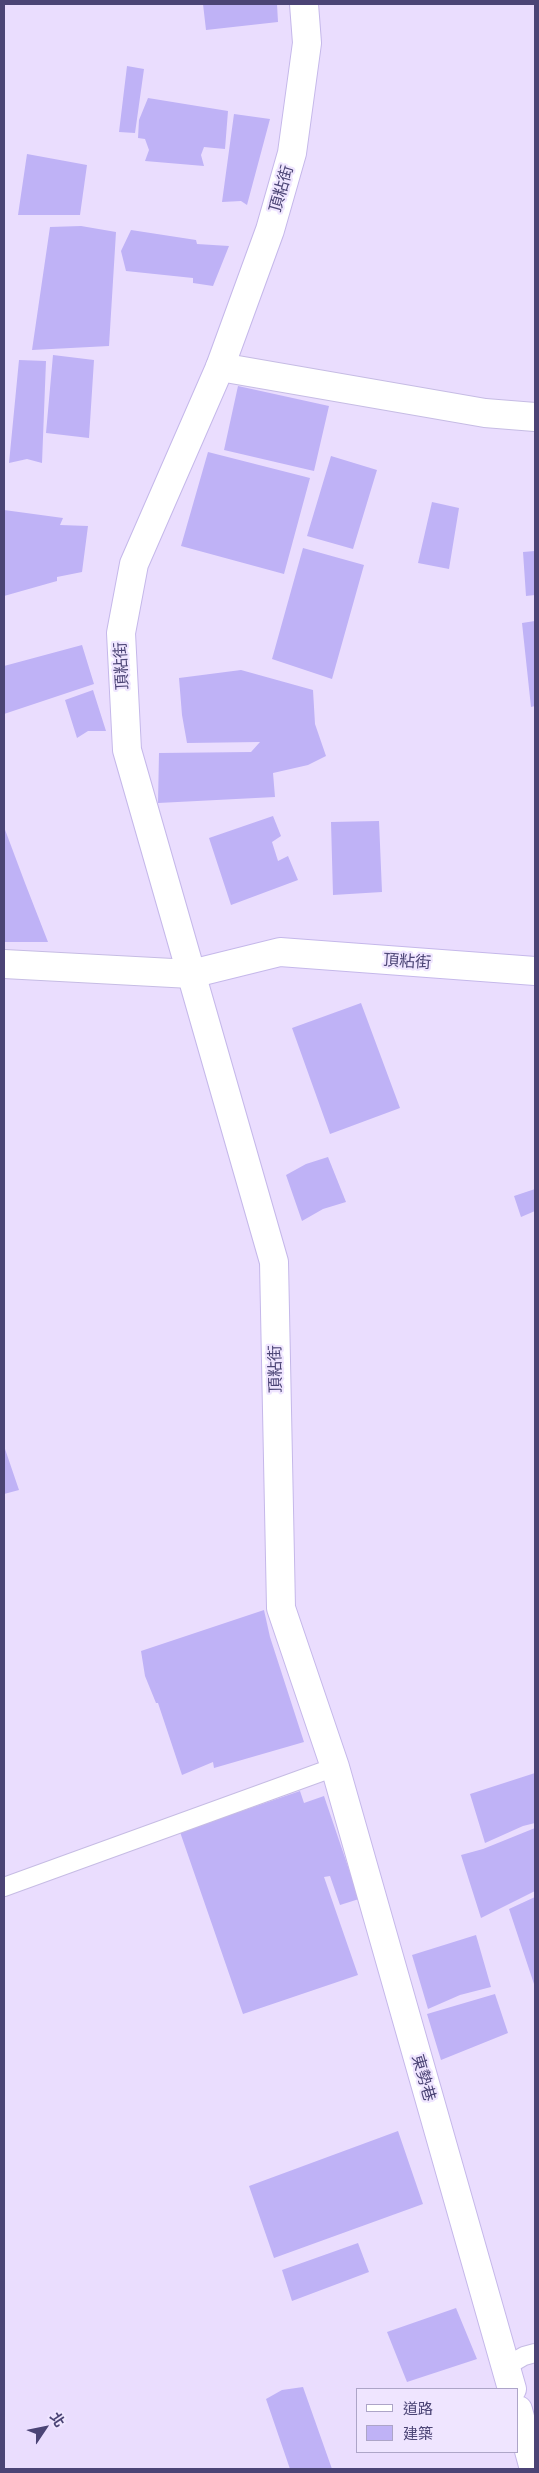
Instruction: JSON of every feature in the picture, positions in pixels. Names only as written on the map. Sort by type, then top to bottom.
[{"type":"street","name":"頂粘街","points":[[304,4],[307,43],[292,153],[270,230],[220,367],[134,564],[121,633],[127,750],[274,1262],[281,1608],[335,1767]]},
{"type":"street","points":[[220,367],[485,414],[535,417]]},
{"type":"street","name":"頂粘街","points":[[4,964],[191,974],[280,952],[535,971]]},
{"type":"street","name":"東勢巷","points":[[335,1767],[509,2378]]},
{"type":"street","points":[[519,2414],[534,2469]]},
{"type":"lane","points":[[4,1887],[335,1767]]},
{"type":"lane","points":[[509,2378],[524,2356],[535,2353]]},
{"type":"building","points":[[203,4],[277,4],[278,22],[206,30]]},
{"type":"building","points":[[127,66],[144,69],[135,133],[119,132]]},
{"type":"building","points":[[148,98],[228,111],[225,149],[204,147],[201,155],[204,166],[145,161],[149,150],[145,139],[138,138],[139,120]]},
{"type":"building","points":[[234,114],[270,119],[247,205],[241,201],[222,202]]},
{"type":"building","points":[[27,154],[87,165],[80,215],[18,215]]},
{"type":"building","points":[[81,226],[116,232],[109,346],[32,350],[50,227]]},
{"type":"building","points":[[131,230],[196,240],[197,244],[229,246],[213,286],[193,283],[193,278],[126,271],[121,251]]},
{"type":"building","points":[[53,355],[94,360],[89,438],[46,433]]},
{"type":"building","points":[[19,360],[46,361],[42,463],[27,459],[9,463]]},
{"type":"building","points":[[238,386],[329,406],[314,471],[224,450]]},
{"type":"building","points":[[208,452],[310,478],[284,574],[181,546]]},
{"type":"building","points":[[331,456],[377,470],[353,549],[307,536]]},
{"type":"building","points":[[432,502],[459,508],[449,569],[418,563]]},
{"type":"building","points":[[4,510],[63,518],[60,525],[88,526],[82,572],[57,577],[57,581],[4,596]]},
{"type":"building","points":[[303,548],[364,565],[332,679],[272,659]]},
{"type":"building","points":[[535,551],[535,595],[526,596],[523,552]]},
{"type":"building","points":[[535,621],[535,706],[531,707],[522,623]]},
{"type":"building","points":[[82,645],[94,684],[4,714],[4,666]]},
{"type":"building","points":[[241,670],[313,690],[315,724],[326,756],[308,765],[273,773],[275,797],[158,803],[159,753],[251,752],[260,742],[187,743],[182,715],[179,678]]},
{"type":"building","points":[[93,690],[106,731],[88,731],[77,738],[65,700]]},
{"type":"building","points":[[273,816],[281,836],[272,842],[278,861],[288,856],[298,880],[231,905],[209,838]]},
{"type":"building","points":[[379,821],[382,892],[333,895],[331,822]]},
{"type":"building","points":[[4,827],[25,883],[48,942],[4,942]]},
{"type":"building","points":[[361,1003],[400,1108],[330,1134],[292,1028]]},
{"type":"building","points":[[328,1157],[346,1202],[323,1209],[302,1221],[286,1175],[306,1164]]},
{"type":"building","points":[[535,1189],[535,1211],[521,1217],[514,1196]]},
{"type":"building","points":[[4,1446],[19,1490],[4,1494]]},
{"type":"building","points":[[264,1610],[270,1637],[304,1742],[214,1768],[213,1762],[182,1775],[158,1703],[156,1703],[145,1676],[141,1651]]},
{"type":"building","points":[[535,1773],[535,1823],[523,1826],[485,1843],[470,1794]]},
{"type":"building","points":[[300,1791],[304,1803],[324,1796],[359,1899],[340,1905],[330,1876],[324,1877],[358,1975],[243,2014],[180,1832]]},
{"type":"building","points":[[535,1828],[535,1891],[481,1918],[461,1855],[483,1849]]},
{"type":"building","points":[[535,1897],[535,1987],[509,1909]]},
{"type":"building","points":[[476,1935],[491,1987],[460,1995],[428,2009],[412,1955]]},
{"type":"building","points":[[495,1994],[508,2033],[441,2060],[427,2014]]},
{"type":"building","points":[[398,2131],[423,2204],[274,2258],[249,2186]]},
{"type":"building","points":[[358,2243],[369,2272],[292,2301],[282,2270]]},
{"type":"building","points":[[456,2308],[477,2359],[407,2382],[387,2332]]},
{"type":"building","points":[[303,2387],[332,2469],[290,2469],[266,2399],[282,2390]]}]
